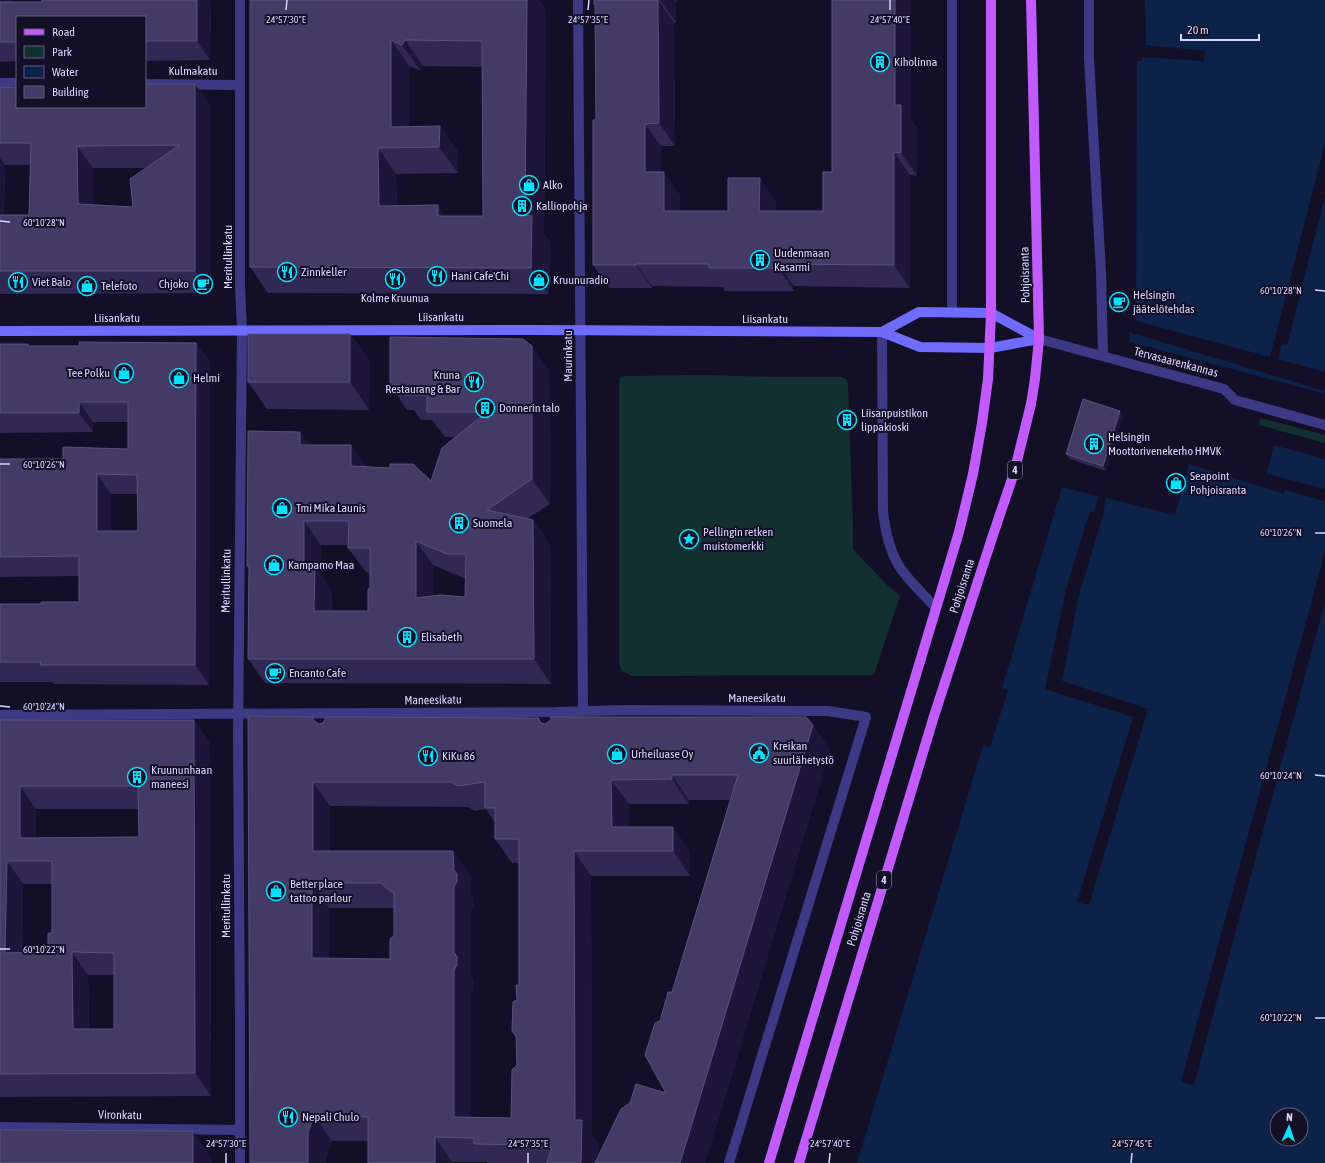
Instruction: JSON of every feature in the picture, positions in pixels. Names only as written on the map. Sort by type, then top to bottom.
[{"type":"main road","name":"Pohjoisranta","points":[[769,1163],[959,532],[982,423],[988,380],[991,313],[991,0]]},
{"type":"main road","name":"Pohjoisranta","points":[[799,1163],[934,716],[1014,473],[1032,398],[1039,339],[1031,0]]},
{"type":"street","name":"Meritullinkatu","points":[[240,0],[240,286],[242,330],[238,714],[240,1163]]},
{"type":"street","name":"Maurinkatu","points":[[578,0],[583,711]]},
{"type":"street","points":[[952,0],[952,312]]},
{"type":"street","points":[[1089,0],[1089,58],[1101,272],[1103,355]]},
{"type":"street","points":[[0,83],[16,83]]},
{"type":"street","name":"Kulmakatu","points":[[146,84],[240,85]]},
{"type":"street","name":"Liisankatu","points":[[882,332],[919,312],[991,313],[1039,339]]},
{"type":"street","name":"Liisankatu","points":[[0,331],[581,330],[882,332],[920,347],[990,348],[1039,339]]},
{"type":"street","points":[[882,332],[883,510],[885,530],[890,548],[900,567],[936,608]]},
{"type":"street","name":"Tervasaarenkannas","points":[[1039,339],[1103,355],[1224,389],[1235,400],[1325,425]]},
{"type":"street","name":"Maneesikatu","points":[[0,715],[828,711],[866,717],[729,1163]]},
{"type":"street","name":"Vironkatu","points":[[0,1127],[240,1130]]},
{"type":"green space","points":[[706,375],[841,377],[846,379],[848,384],[853,549],[885,583],[900,596],[874,675],[632,676],[622,671],[619,664],[620,378],[624,376]]},
{"type":"green space","points":[[1260,418],[1325,435],[1325,443],[1259,425]]},
{"type":"water","points":[[1126,0],[1325,0],[1325,394],[1130,342]]},
{"type":"water","points":[[1274,445],[1325,459],[1325,1163],[857,1163],[983,745],[990,747],[1008,690],[1002,688],[1062,487],[1175,515],[1189,464],[1263,487]]},
{"type":"pier","points":[[1126,0],[1145,0],[1146,45],[1205,51],[1204,61],[1142,57],[1141,61],[1137,61],[1136,321],[1270,357],[1325,144],[1325,196],[1287,345],[1282,344],[1278,359],[1325,372],[1325,391],[1129,332]]},
{"type":"pier","points":[[1267,474],[1325,489],[1325,501],[1285,490],[1284,494],[1263,487]]},
{"type":"pier","points":[[1099,496],[1106,498],[1103,515],[1079,595],[1062,681],[1148,709],[1089,905],[1077,902],[1133,717],[1045,689],[1066,589],[1090,511],[1094,512]]},
{"type":"pier","points":[[1325,552],[1325,602],[1194,1085],[1181,1082]]},
{"type":"building","points":[[42,0],[197,0],[197,41],[146,41],[146,16],[16,16],[16,42],[0,42],[0,2],[42,2]]},
{"type":"building","points":[[250,0],[527,0],[525,215],[532,216],[531,268],[250,267]],"holes":[[[391,40],[402,45],[405,40],[482,41],[483,216],[438,216],[438,205],[379,206],[378,148],[439,147],[440,126],[391,127]]]},
{"type":"building","points":[[594,0],[658,0],[659,123],[645,124],[645,172],[664,172],[664,211],[728,211],[728,178],[760,178],[759,211],[823,211],[823,172],[832,172],[832,0],[895,0],[895,105],[901,105],[901,153],[894,152],[894,265],[778,264],[778,268],[709,268],[709,264],[593,265],[593,120],[596,120]]},
{"type":"building","points":[[146,84],[195,84],[195,271],[0,271],[0,215],[29,215],[31,143],[0,143],[0,87],[16,88],[16,108],[146,108]],"holes":[[[180,145],[130,179],[133,207],[78,204],[77,146]]]},
{"type":"building","points":[[248,334],[350,334],[350,382],[248,382]]},
{"type":"building","points":[[390,337],[523,339],[532,346],[532,479],[487,510],[533,520],[534,659],[248,659],[248,431],[300,432],[300,445],[351,445],[351,466],[390,468],[390,464],[413,464],[431,481],[442,448],[487,412],[427,412],[427,395],[404,395],[404,385],[390,385]],"holes":[[[304,521],[349,521],[348,548],[370,548],[370,589],[368,589],[368,611],[314,611],[315,566],[304,566]],[[416,541],[447,554],[466,554],[465,597],[440,595],[416,598]]]},
{"type":"building","points":[[79,342],[196,343],[195,665],[40,665],[41,662],[0,662],[0,604],[79,602],[79,556],[0,557],[0,459],[63,459],[63,447],[128,449],[128,402],[79,402],[79,413],[0,413],[0,344],[28,344],[28,346],[79,346]],"holes":[[[97,474],[137,475],[138,531],[97,531]]]},
{"type":"building","name":"Helsingin Moottorivenekerho HMVK","points":[[1083,399],[1120,411],[1103,466],[1066,454]]},
{"type":"building","points":[[248,716],[313,717],[314,721],[319,724],[323,723],[326,717],[538,718],[541,723],[545,724],[550,721],[551,717],[806,717],[813,725],[680,1163],[595,1163],[621,1109],[630,1103],[636,1084],[666,1093],[645,1055],[655,1023],[660,1021],[668,992],[672,992],[738,775],[672,775],[672,779],[611,780],[612,827],[673,827],[673,851],[574,851],[575,1120],[582,1120],[581,1163],[547,1163],[552,1147],[535,1147],[535,1145],[474,1144],[474,1138],[435,1137],[435,1163],[368,1163],[368,1117],[314,1116],[308,1133],[308,1163],[250,1163]],"holes":[[[313,782],[451,782],[458,786],[485,782],[485,808],[495,808],[495,839],[519,839],[519,985],[516,985],[517,1000],[513,1002],[512,1031],[516,1036],[517,1065],[512,1070],[511,1118],[454,1117],[454,970],[457,965],[457,957],[454,952],[454,886],[457,882],[457,874],[454,870],[453,851],[313,851]],[[312,883],[382,883],[386,888],[394,893],[394,935],[390,939],[390,959],[312,958]]]},
{"type":"building","points":[[0,720],[194,720],[195,1073],[0,1074]],"holes":[[[20,786],[138,786],[139,837],[20,838]],[[7,861],[52,861],[52,933],[48,933],[48,952],[5,953]],[[72,952],[114,953],[114,1029],[73,1029]]]},
{"type":"building","points":[[0,1130],[193,1131],[193,1163],[0,1163]]},
{"type":"place","name":"Kiholinna","points":[[880,62]]},
{"type":"place","name":"Alko","points":[[529,185]]},
{"type":"place","name":"Kalliopohja","points":[[522,206]]},
{"type":"place","name":"Uudenmaan Kasarmi","points":[[760,260]]},
{"type":"place","name":"Zinnkeller","points":[[287,272]]},
{"type":"place","name":"Hani Cafe'Chi","points":[[437,276]]},
{"type":"place","name":"Kolme Kruunua","points":[[395,279]]},
{"type":"place","name":"Kruunuradio","points":[[539,280]]},
{"type":"place","name":"Viet Balo","points":[[18,282]]},
{"type":"place","name":"Chjoko","points":[[203,284]]},
{"type":"place","name":"Telefoto","points":[[87,286]]},
{"type":"place","name":"Helsingin jäätelötehdas","points":[[1119,302]]},
{"type":"place","name":"Tee Polku","points":[[124,373]]},
{"type":"place","name":"Helmi","points":[[179,378]]},
{"type":"place","name":"Kruna Restaurang & Bar","points":[[474,382]]},
{"type":"place","name":"Donnerin talo","points":[[485,408]]},
{"type":"place","name":"Liisanpuistikon lippakioski","points":[[847,420]]},
{"type":"place","name":"Helsingin Moottorivenekerho HMVK","points":[[1094,444]]},
{"type":"place","name":"Seapoint Pohjoisranta","points":[[1176,483]]},
{"type":"place","name":"Tmi Mika Launis","points":[[282,508]]},
{"type":"place","name":"Suomela","points":[[459,523]]},
{"type":"place","name":"Pellingin retken muistomerkki","points":[[689,539]]},
{"type":"place","name":"Kampamo Maa","points":[[274,565]]},
{"type":"place","name":"Elisabeth","points":[[407,637]]},
{"type":"place","name":"Encanto Cafe","points":[[275,673]]},
{"type":"place","name":"Kreikan suurlähetystö","points":[[759,753]]},
{"type":"place","name":"Urheiluase Oy","points":[[617,754]]},
{"type":"place","name":"KiKu 86","points":[[428,756]]},
{"type":"place","name":"Kruununhaan maneesi","points":[[137,777]]},
{"type":"place","name":"Better place tattoo parlour","points":[[276,891]]},
{"type":"place","name":"Nepali Chulo","points":[[288,1117]]}]
